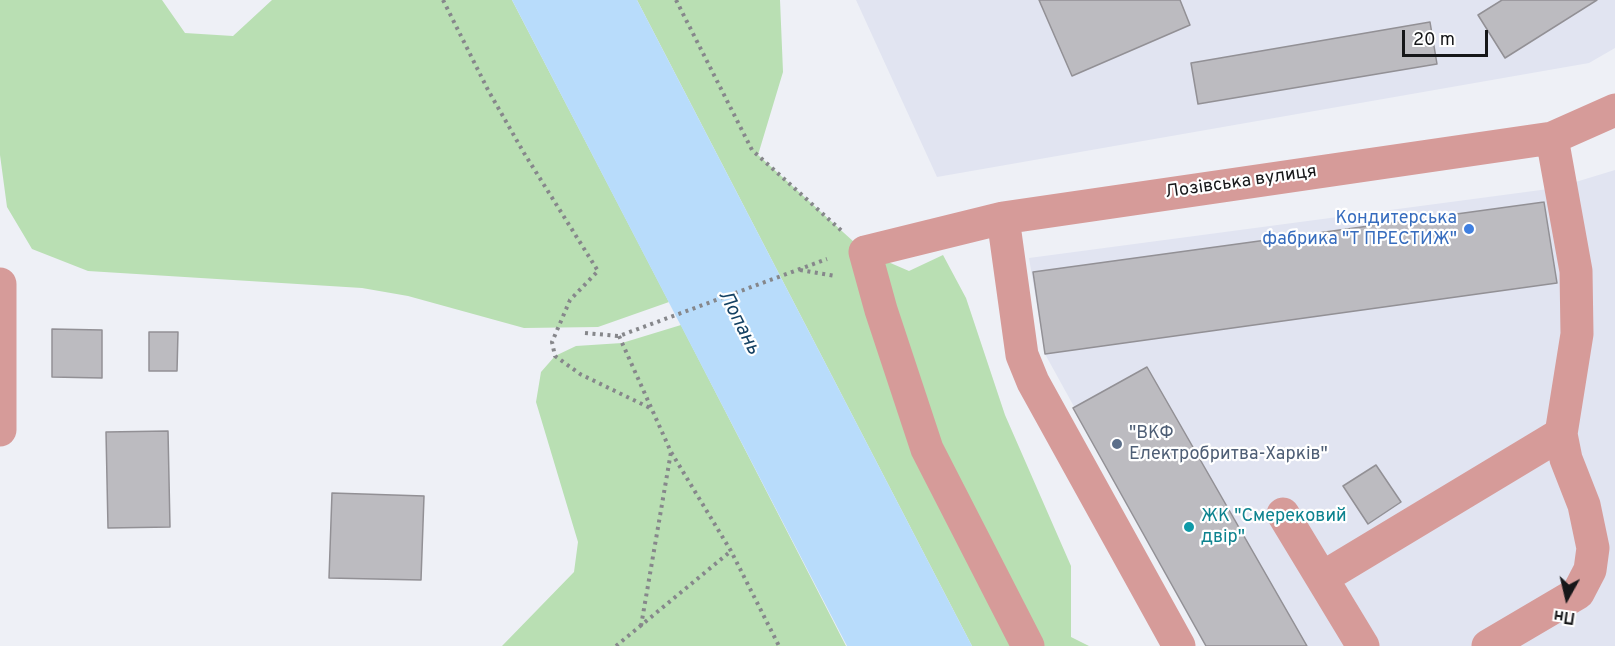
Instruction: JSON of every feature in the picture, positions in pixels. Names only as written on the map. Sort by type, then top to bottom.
[{"type":"street","name":"Лозівська вулиця","points":[[866,252],[1003,218],[1552,138],[1615,110]]},
{"type":"street","points":[[1488,646],[1578,593],[1590,570],[1593,548],[1587,516],[1566,459],[1561,434],[1577,334],[1576,271],[1552,138]]},
{"type":"street","points":[[1003,218],[1022,355],[1033,382],[1179,646]]},
{"type":"street","points":[[866,252],[881,310],[927,449],[1028,646]]},
{"type":"street","points":[[0,284],[0,430]]},
{"type":"street","points":[[1322,578],[1561,434]]},
{"type":"street","points":[[1283,514],[1363,646]]},
{"type":"path","points":[[443,0],[524,153],[598,271],[570,300],[552,342],[555,356],[580,374],[650,408]]},
{"type":"path","points":[[676,0],[752,150],[866,252]]},
{"type":"path","points":[[585,333],[619,336],[827,259]]},
{"type":"path","points":[[799,270],[835,276]]},
{"type":"path","points":[[619,336],[671,452],[731,550],[779,646]]},
{"type":"path","points":[[641,626],[671,452]]},
{"type":"path","points":[[616,646],[731,550]]},
{"type":"shaded area","points":[[856,0],[1615,0],[1615,48],[1589,63],[937,177]]},
{"type":"shaded area","points":[[1615,170],[1615,646],[1206,646],[1045,354],[1029,258],[1556,188]]},
{"type":"green space","points":[[0,0],[162,0],[185,33],[233,36],[272,0],[512,0],[669,302],[598,327],[524,328],[408,296],[362,288],[88,271],[32,249],[7,207],[0,155]]},
{"type":"green space","points":[[637,0],[780,0],[783,72],[758,155],[865,252],[909,271],[943,255],[966,298],[1005,415],[1071,566],[1071,637],[1089,646],[972,646]]},
{"type":"green space","points":[[681,325],[846,646],[502,646],[574,572],[578,542],[536,402],[541,372],[555,356],[576,346],[622,343]]},
{"type":"water","name":"Лопань","points":[[512,0],[637,0],[972,646],[847,646]]},
{"type":"building","points":[[1039,0],[1180,0],[1190,25],[1072,76]]},
{"type":"building","points":[[1502,0],[1597,0],[1505,58],[1478,15]]},
{"type":"building","points":[[1430,22],[1437,64],[1198,104],[1191,63]]},
{"type":"building","points":[[1544,202],[1557,283],[1045,354],[1033,272]]},
{"type":"building","points":[[52,329],[102,330],[102,378],[52,377]]},
{"type":"building","points":[[149,332],[178,332],[177,371],[149,371]]},
{"type":"building","name":"ЖК \"Смерековий двір\"","points":[[1147,367],[1307,646],[1206,646],[1073,408]]},
{"type":"building","points":[[168,431],[170,527],[108,528],[106,432]]},
{"type":"building","points":[[1376,465],[1401,502],[1368,524],[1343,486]]},
{"type":"building","points":[[332,493],[424,496],[421,580],[329,578]]},
{"type":"place","name":"Кондитерська фабрика \"Т ПРЕСТИЖ\"","points":[[1469,229]]},
{"type":"place","name":"\"ВКФ Електробритва-Харків\"","points":[[1117,444]]},
{"type":"place","name":"ЖК \"Смерековий двір\"","points":[[1189,527]]}]
